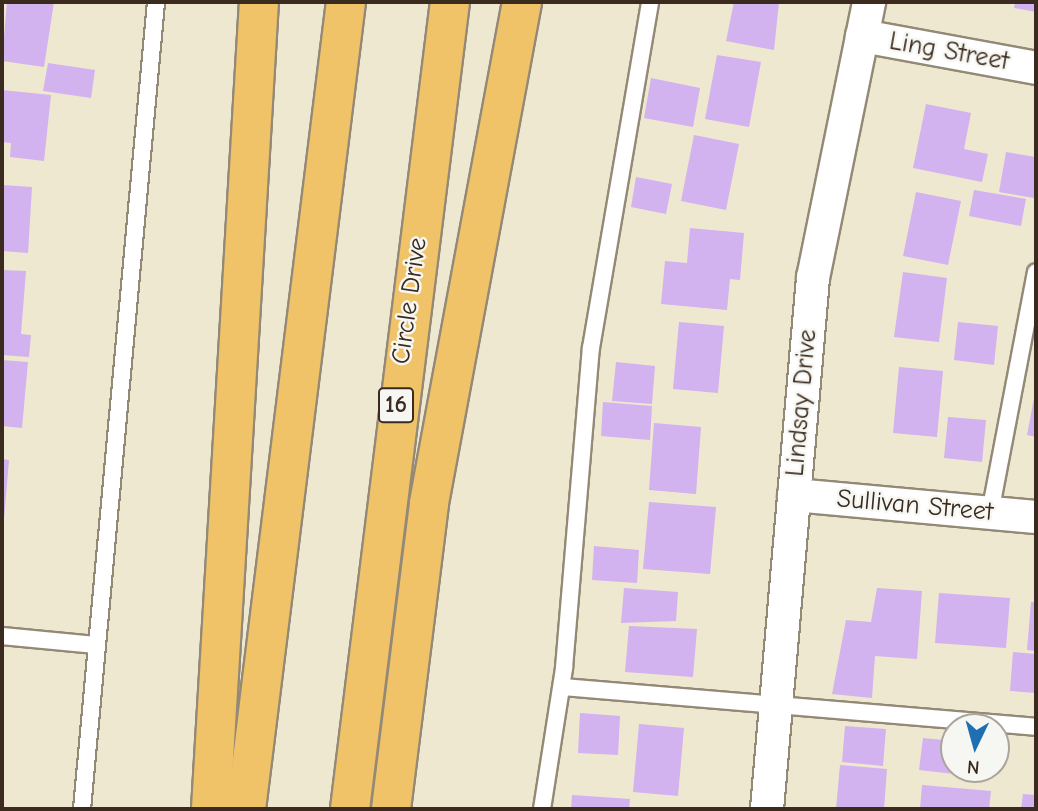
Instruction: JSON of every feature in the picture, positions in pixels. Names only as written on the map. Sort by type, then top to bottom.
[{"type":"highway","points":[[211,809],[259,2]]},
{"type":"highway","points":[[246,809],[346,2]]},
{"type":"highway","name":"Circle Drive","points":[[350,809],[450,2]]},
{"type":"highway","points":[[391,809],[431,490],[522,2]]},
{"type":"street","name":"Lindsay Drive","points":[[767,809],[813,278],[869,2]]},
{"type":"street","name":"Ling Street","points":[[862,36],[1036,68]]},
{"type":"street","name":"Sullivan Street","points":[[794,495],[1036,517]]},
{"type":"lane","points":[[82,809],[156,2]]},
{"type":"lane","points":[[542,809],[562,687],[591,348],[650,2]]},
{"type":"lane","points":[[990,513],[1036,276]]},
{"type":"lane","points":[[2,636],[96,645]]},
{"type":"lane","points":[[562,687],[1036,727]]},
{"type":"building","points":[[7,2],[54,2],[44,67],[2,61]]},
{"type":"building","points":[[734,2],[779,2],[774,50],[726,41]]},
{"type":"building","points":[[1015,2],[1036,2],[1036,12],[1014,8]]},
{"type":"building","points":[[717,55],[761,62],[749,127],[705,119]]},
{"type":"building","points":[[48,63],[95,70],[91,98],[43,91]]},
{"type":"building","points":[[651,78],[700,88],[693,127],[644,118]]},
{"type":"building","points":[[2,90],[51,95],[44,161],[10,157],[11,143],[2,142]]},
{"type":"building","points":[[926,104],[971,113],[964,149],[988,154],[982,182],[913,168]]},
{"type":"building","points":[[694,135],[739,144],[726,210],[681,201]]},
{"type":"building","points":[[1006,152],[1036,157],[1034,198],[999,192]]},
{"type":"building","points":[[636,177],[672,184],[666,214],[631,207]]},
{"type":"building","points":[[2,185],[32,187],[28,253],[2,251]]},
{"type":"building","points":[[974,190],[1026,199],[1021,226],[969,216]]},
{"type":"building","points":[[916,192],[961,201],[948,265],[903,256]]},
{"type":"building","points":[[690,228],[744,233],[740,280],[730,279],[727,310],[661,304],[665,261],[687,263]]},
{"type":"building","points":[[2,270],[26,271],[21,334],[31,335],[29,357],[2,355]]},
{"type":"building","points":[[903,272],[947,278],[939,342],[894,337]]},
{"type":"building","points":[[679,322],[724,326],[718,393],[673,389]]},
{"type":"building","points":[[958,322],[998,326],[994,365],[954,360]]},
{"type":"building","points":[[2,360],[28,362],[22,428],[2,426]]},
{"type":"building","points":[[616,362],[655,366],[652,404],[612,401]]},
{"type":"building","points":[[899,367],[943,371],[937,437],[893,433]]},
{"type":"building","points":[[1036,393],[1036,437],[1027,435]]},
{"type":"building","points":[[603,402],[652,406],[650,440],[601,436]]},
{"type":"building","points":[[948,417],[986,420],[982,462],[944,458]]},
{"type":"building","points":[[654,423],[701,427],[696,494],[649,490]]},
{"type":"building","points":[[2,459],[9,460],[4,519],[2,519]]},
{"type":"building","points":[[649,502],[716,507],[710,574],[643,569]]},
{"type":"building","points":[[594,546],[639,550],[637,583],[592,580]]},
{"type":"building","points":[[624,588],[678,592],[676,621],[621,623]]},
{"type":"building","points":[[877,588],[922,591],[917,659],[875,656],[872,698],[832,694],[846,620],[871,622]]},
{"type":"building","points":[[939,593],[1010,598],[1006,648],[935,643]]},
{"type":"building","points":[[1031,602],[1036,602],[1036,651],[1027,650]]},
{"type":"building","points":[[629,626],[697,629],[693,677],[625,672]]},
{"type":"building","points":[[1013,652],[1036,654],[1036,693],[1010,691]]},
{"type":"building","points":[[580,713],[620,716],[618,755],[578,753]]},
{"type":"building","points":[[639,724],[684,728],[678,796],[633,792]]},
{"type":"building","points":[[845,726],[886,729],[883,766],[842,762]]},
{"type":"building","points":[[923,738],[940,740],[940,772],[919,770]]},
{"type":"building","points":[[840,765],[887,769],[884,809],[836,809]]},
{"type":"building","points":[[922,785],[991,791],[989,809],[920,809]]},
{"type":"building","points":[[1023,794],[1036,795],[1036,809],[1021,809]]},
{"type":"building","points":[[572,795],[630,799],[629,809],[571,809]]}]
